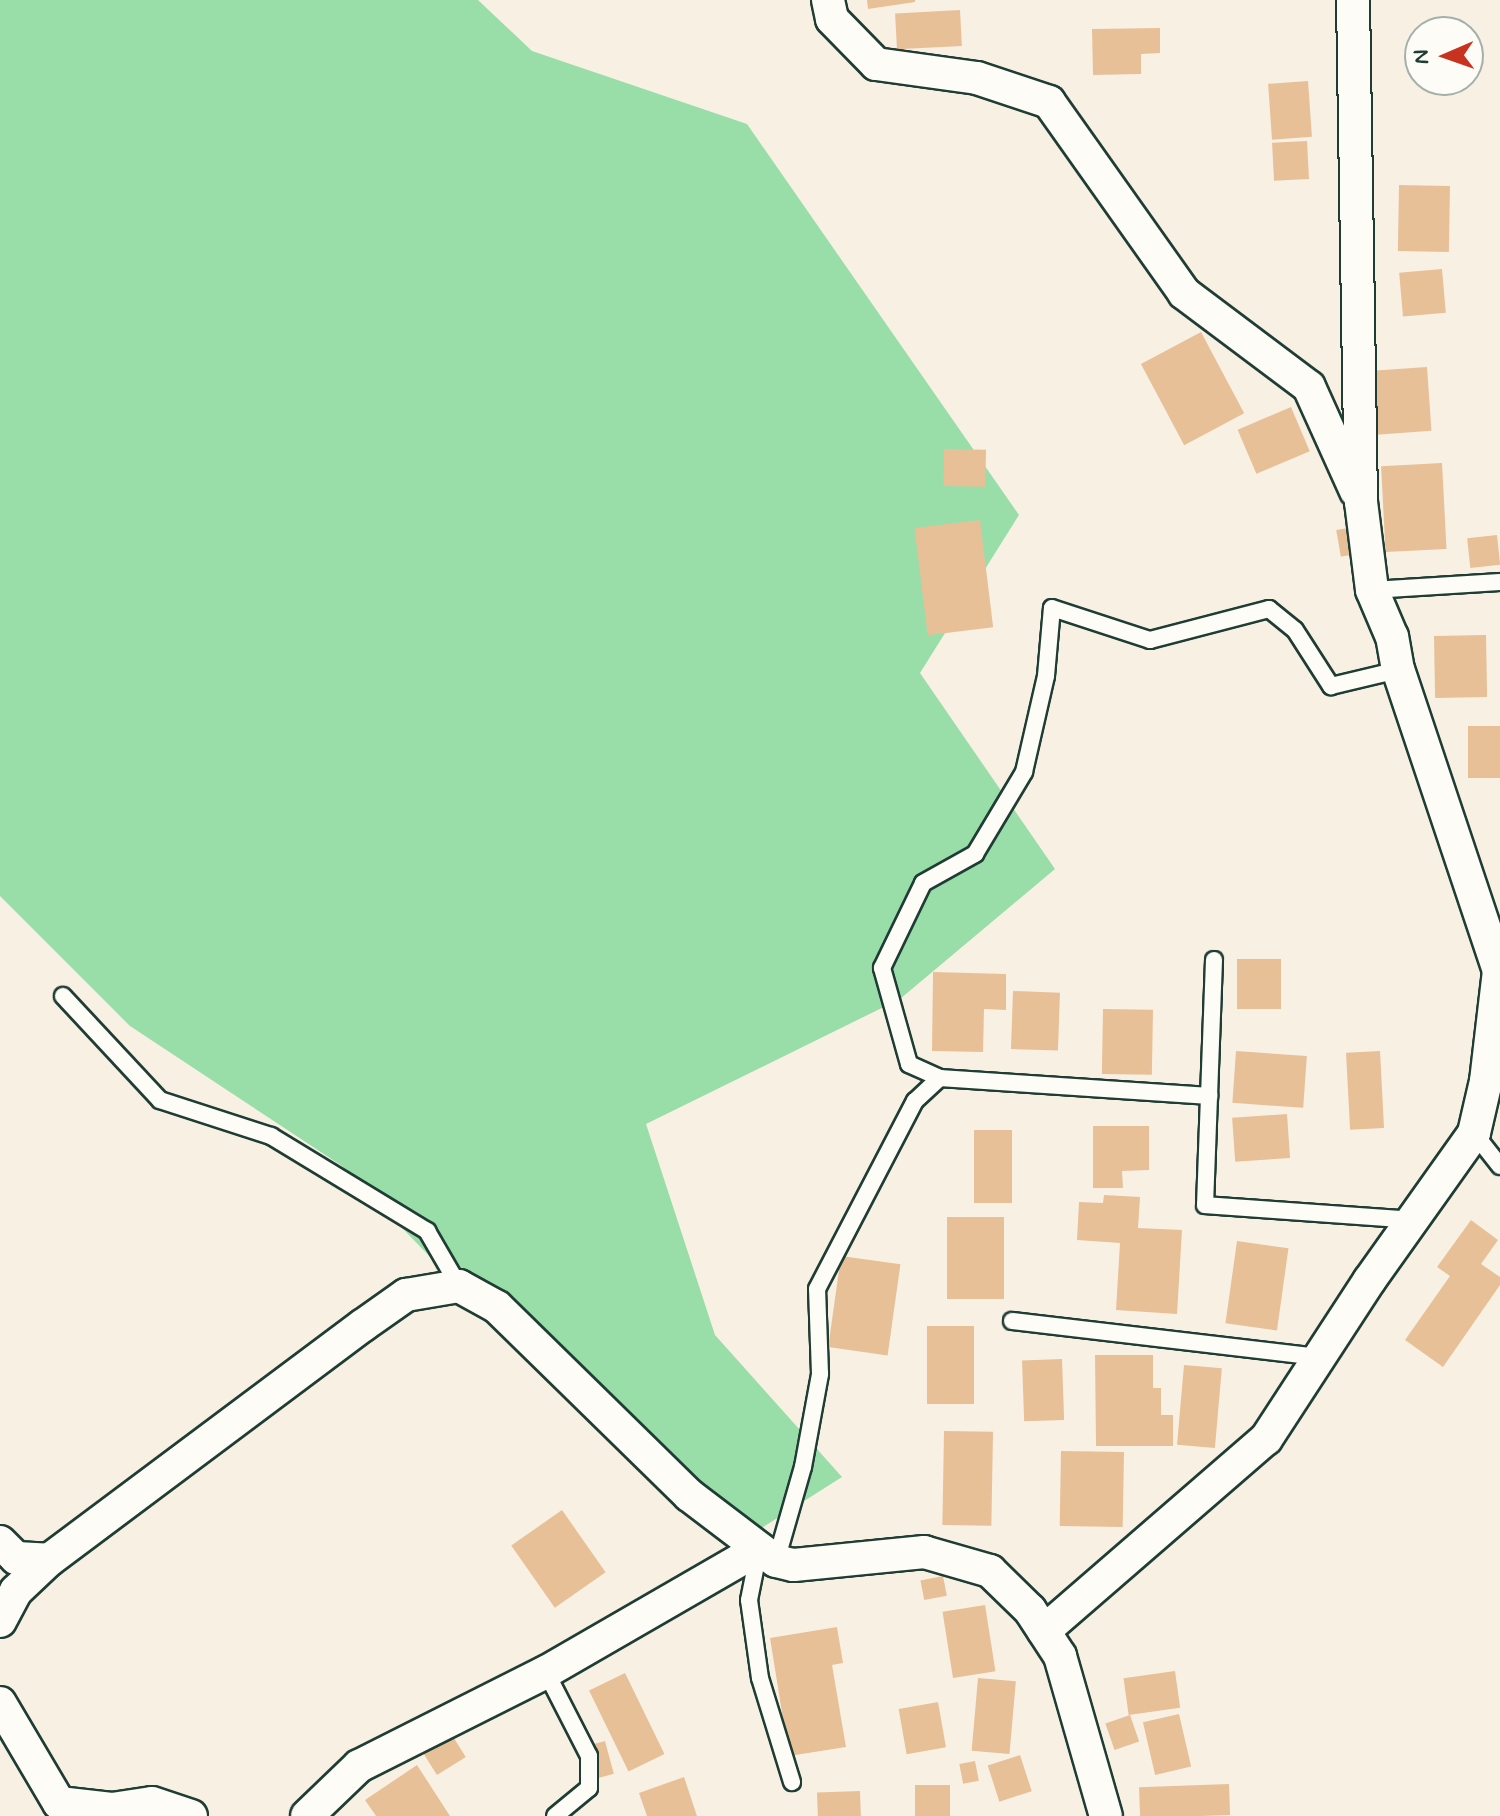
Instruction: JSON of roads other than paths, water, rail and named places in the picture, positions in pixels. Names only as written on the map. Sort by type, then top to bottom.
[{"type":"street","points":[[828,0],[832,19],[876,64],[977,78],[1049,102],[1184,293],[1309,387],[1361,502]]},
{"type":"street","points":[[1044,1631],[1266,1439],[1474,1133],[1499,971],[1398,670],[1392,637],[1372,590],[1361,502],[1353,0]]},
{"type":"street","points":[[0,1621],[16,1591],[49,1560],[406,1295],[459,1286],[497,1307],[689,1495],[768,1555],[794,1565],[924,1552],[990,1571],[1044,1631],[1060,1656],[1106,1816]]},
{"type":"street","points":[[0,1542],[16,1558],[49,1560]]},
{"type":"street","points":[[307,1816],[359,1766],[768,1555]]},
{"type":"street","points":[[0,1703],[59,1803],[112,1809],[152,1803],[191,1816]]},
{"type":"lane","points":[[1372,590],[1500,582]]},
{"type":"lane","points":[[1209,1096],[940,1078],[909,1064],[882,968],[923,883],[975,854],[1024,772],[1046,676],[1052,608],[1150,640],[1269,609],[1295,630],[1331,686],[1398,670]]},
{"type":"lane","points":[[1214,960],[1205,1205],[1413,1220]]},
{"type":"lane","points":[[63,996],[160,1100],[271,1136],[427,1231],[459,1286]]},
{"type":"lane","points":[[792,1782],[760,1678],[749,1600],[803,1467],[820,1374],[817,1289],[915,1101],[940,1078]]},
{"type":"lane","points":[[1474,1133],[1500,1166]]},
{"type":"lane","points":[[1012,1321],[1319,1357]]},
{"type":"lane","points":[[546,1672],[589,1756],[589,1788],[555,1816]]}]
